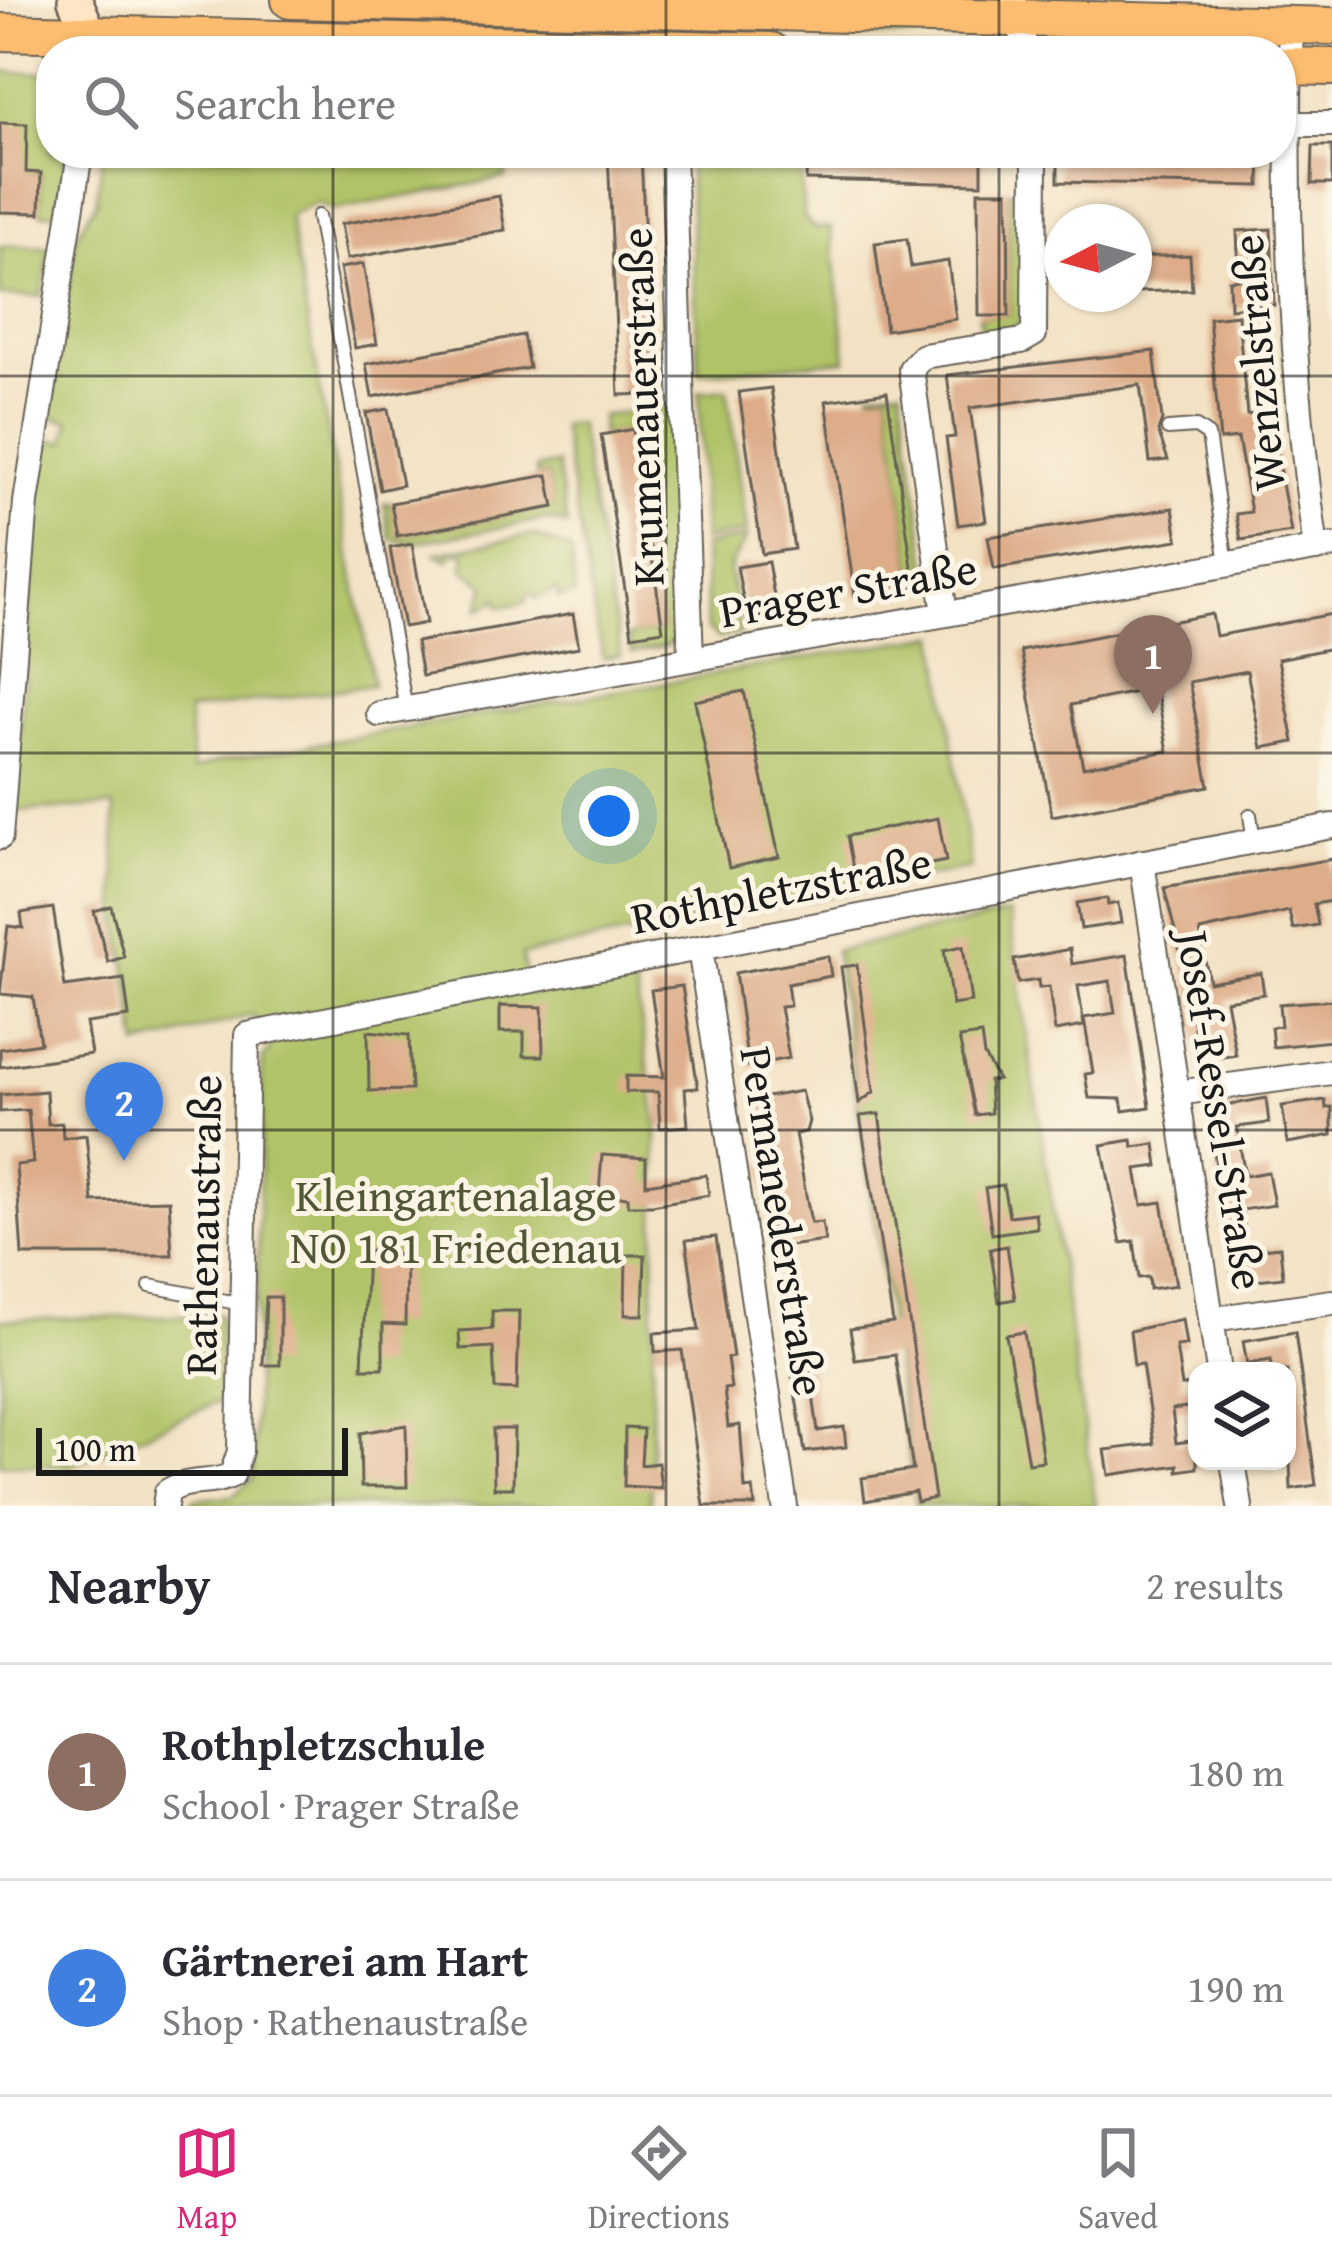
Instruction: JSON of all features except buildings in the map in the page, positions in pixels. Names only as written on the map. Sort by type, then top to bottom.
[{"type":"main road","points":[[290,0],[1020,24],[1332,26]]},
{"type":"main road","points":[[0,32],[86,28],[298,36]]},
{"type":"main road","points":[[1296,67],[1332,67]]},
{"type":"street","name":"Wenzelstraße","points":[[1290,36],[1291,26]]},
{"type":"street","points":[[1296,124],[1332,124]]},
{"type":"street","points":[[0,837],[26,502],[78,168]]},
{"type":"street","name":"Krumenauerstraße","points":[[674,168],[691,659]]},
{"type":"street","points":[[945,614],[911,369],[923,356],[1022,341],[1034,334],[1035,168]]},
{"type":"street","name":"Wenzelstraße","points":[[1286,168],[1294,371],[1324,548]]},
{"type":"street","name":"Prager Straße","points":[[380,714],[1324,548]]},
{"type":"street","name":"Rothpletzstraße","points":[[247,1035],[1142,862],[1252,828],[1332,826]]},
{"type":"street","name":"Josef-Ressel-Straße","points":[[1142,862],[1218,1362]]},
{"type":"street","name":"Permanederstraße","points":[[700,948],[784,1506]]},
{"type":"street","name":"Rathenaustraße","points":[[165,1506],[167,1492],[184,1480],[232,1475],[240,1451],[247,1035]]},
{"type":"street","points":[[1177,1093],[1332,1072]]},
{"type":"street","points":[[1211,1319],[1332,1302]]},
{"type":"street","points":[[1234,1470],[1240,1506]]},
{"type":"lane","points":[[318,216],[406,709]]},
{"type":"lane","points":[[1168,430],[1196,427],[1208,435],[1227,565]]},
{"type":"lane","points":[[150,1286],[243,1304]]},
{"type":"green space","points":[[373,17],[958,36],[878,36],[356,23]]},
{"type":"green space","points":[[0,72],[36,73],[36,168],[65,168],[58,213],[40,213],[41,173],[26,172],[0,123]]},
{"type":"green space","name":"Kleingartenalage NO 181 Friedenau","points":[[101,168],[505,168],[506,178],[333,210],[317,203],[289,216],[373,685],[188,711],[193,771],[219,761],[937,635],[971,868],[522,955],[529,995],[634,976],[657,1123],[650,1506],[188,1506],[194,1499],[233,1496],[253,1478],[262,1075],[263,1059],[274,1042],[252,1015],[139,1046],[117,905],[114,806],[15,811],[38,492],[48,439],[65,442],[70,421],[50,416],[76,236],[96,202]]},
{"type":"green space","points":[[689,168],[800,168],[804,217],[814,228],[831,228],[846,360],[699,373]]},
{"type":"green space","points":[[1008,191],[1023,191],[1023,319],[1012,329],[982,332],[979,316],[1009,315]]},
{"type":"green space","points":[[0,246],[49,247],[42,296],[0,296]]},
{"type":"green space","points":[[901,387],[928,568],[913,571],[887,393],[869,392]]},
{"type":"green space","points":[[727,389],[747,532],[703,540],[699,392]]},
{"type":"green space","points":[[669,406],[676,638],[666,646],[632,653],[629,636],[663,629],[633,430],[601,435],[601,416]]},
{"type":"green space","points":[[578,423],[621,655],[603,658],[561,426]]},
{"type":"green space","points":[[557,464],[567,525],[549,519],[413,543],[391,540],[384,504],[391,503],[398,536],[553,507],[548,475],[537,476],[536,468]]},
{"type":"green space","points":[[533,535],[571,550],[575,594],[558,598],[556,589],[536,599],[535,593],[526,595],[526,602],[500,607],[498,599],[479,609],[486,585],[464,570],[466,554],[455,551],[448,560],[436,553]]},
{"type":"green space","points":[[747,537],[729,568],[741,633],[718,638],[707,629],[704,546]]},
{"type":"green space","points":[[1009,914],[1096,1506],[916,1506],[835,951]]},
{"type":"green space","points":[[220,1315],[220,1401],[70,1466],[0,1464],[0,1320]]},
{"type":"place","name":"Rothpletzschule","points":[[1153,714]]},
{"type":"place","name":"Gärtnerei am Hart","points":[[124,1161]]}]
